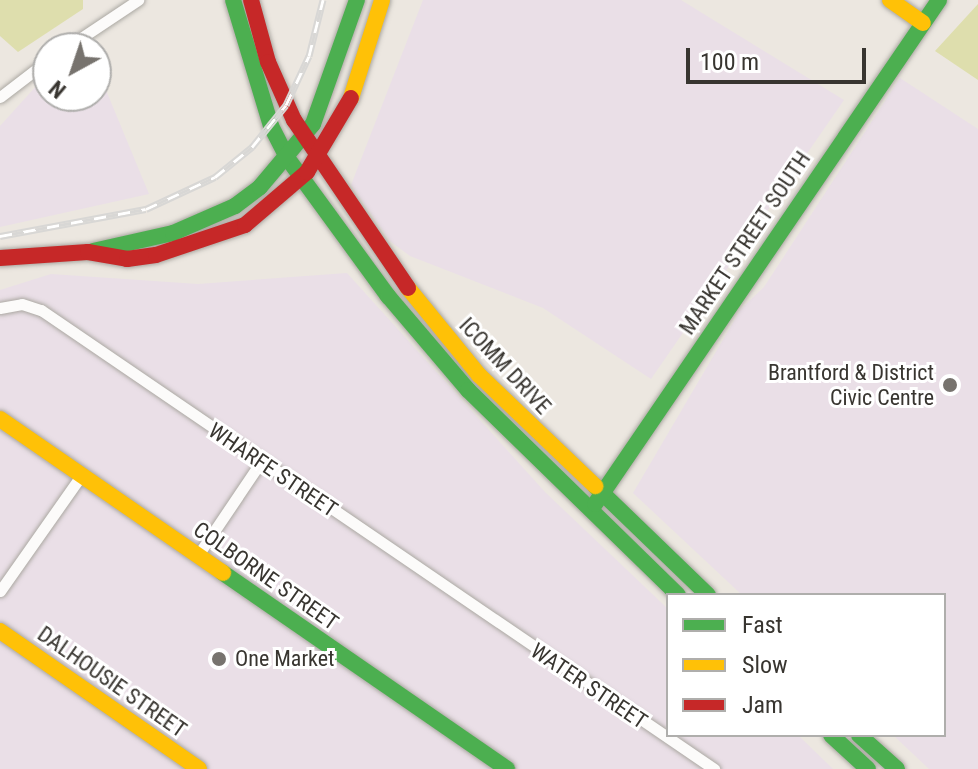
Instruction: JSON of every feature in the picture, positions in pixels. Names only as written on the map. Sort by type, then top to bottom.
[{"type":"main road","name":"ICOMM DRIVE","points":[[233,0],[271,126],[301,178],[436,357],[589,512],[676,593]]},
{"type":"main road","name":"ICOMM DRIVE","points":[[251,0],[268,62],[304,137],[415,298],[470,364],[601,495],[706,593]]},
{"type":"main road","points":[[0,258],[88,252],[173,233],[214,217],[260,187],[288,159],[304,137],[336,69],[357,0]]},
{"type":"main road","points":[[88,252],[127,259],[212,240],[245,225],[301,178],[349,105],[382,0]]},
{"type":"main road","points":[[890,0],[923,23]]},
{"type":"main road","name":"MARKET STREET SOUTH","points":[[589,512],[939,0]]},
{"type":"main road","name":"COLBORNE STREET","points":[[0,419],[507,769]]},
{"type":"main road","name":"DALHOUSIE STREET","points":[[0,631],[194,768]]},
{"type":"main road","points":[[833,737],[868,769]]},
{"type":"main road","points":[[861,737],[897,769]]},
{"type":"street","points":[[90,32],[138,0]]},
{"type":"street","points":[[0,97],[32,72]]},
{"type":"street","name":"WHARFE STREET","points":[[0,308],[22,304],[41,310],[505,629]]},
{"type":"street","points":[[198,555],[260,463]]},
{"type":"street","points":[[0,591],[80,477]]},
{"type":"street","name":"WATER STREET","points":[[505,629],[666,737]]},
{"type":"street","name":"WATER STREET","points":[[666,737],[714,769]]},
{"type":"shaded area","points":[[423,0],[681,0],[844,100],[651,379],[543,308],[410,256],[391,242],[351,185]]},
{"type":"shaded area","points":[[900,78],[978,129],[978,769],[929,769],[895,737],[946,737],[946,593],[740,593],[633,493],[741,309],[764,287]]},
{"type":"shaded area","points":[[32,91],[32,112],[112,112],[112,105],[149,194],[0,227],[0,126]]},
{"type":"shaded area","points":[[347,273],[545,492],[666,607],[666,737],[800,737],[833,769],[0,769],[0,290],[51,274],[198,284]]},
{"type":"green space","points":[[0,0],[83,0],[83,9],[48,32],[32,32],[32,43],[18,52],[0,36]]},
{"type":"green space","points":[[978,4],[978,80],[935,51]]},
{"type":"railway","points":[[0,236],[146,209],[215,177],[252,147],[286,105],[309,56],[323,0]]},
{"type":"traffic: fast","points":[[233,0],[271,126],[288,159],[388,296],[468,390],[676,593]]},
{"type":"traffic: fast","points":[[93,251],[173,233],[235,206],[260,187],[313,124],[357,0]]},
{"type":"traffic: fast","points":[[595,504],[939,0]]},
{"type":"traffic: fast","points":[[595,486],[706,593]]},
{"type":"traffic: fast","points":[[223,573],[507,769]]},
{"type":"traffic: fast","points":[[833,737],[868,769]]},
{"type":"traffic: fast","points":[[861,737],[897,769]]},
{"type":"traffic: slow","points":[[351,98],[382,0]]},
{"type":"traffic: slow","points":[[890,0],[923,23]]},
{"type":"traffic: slow","points":[[408,288],[479,375],[595,486]]},
{"type":"traffic: slow","points":[[0,419],[223,573]]},
{"type":"traffic: slow","points":[[0,631],[199,769]]},
{"type":"traffic: jam","points":[[251,0],[268,62],[294,120],[408,288]]},
{"type":"traffic: jam","points":[[0,258],[88,252],[127,259],[156,255],[245,225],[307,172],[351,98]]},
{"type":"place","name":"Brantford & District Civic Centre","points":[[950,385]]},
{"type":"place","name":"One Market","points":[[219,659]]}]
